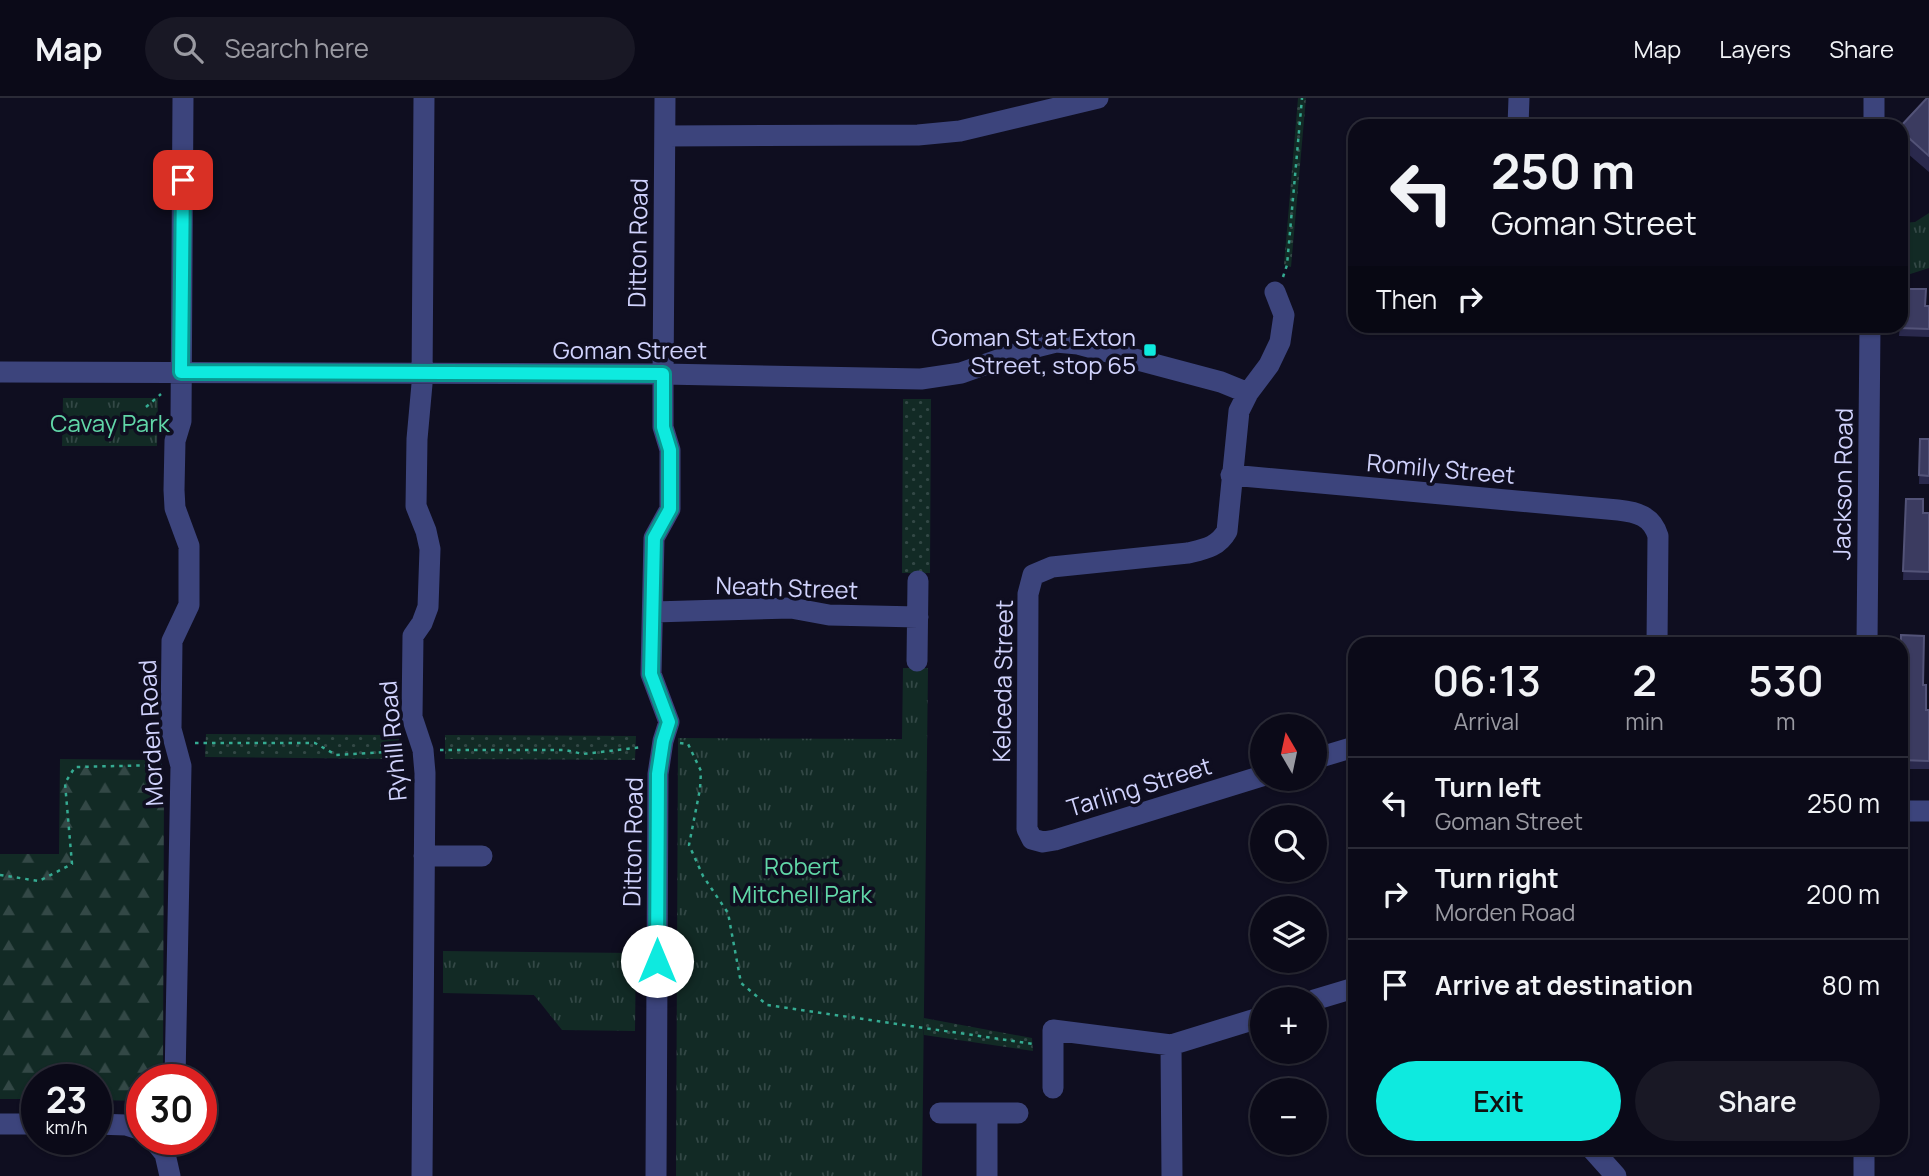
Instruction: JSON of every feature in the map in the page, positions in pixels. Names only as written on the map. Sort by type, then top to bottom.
[{"type":"street","name":"Morden Road","points":[[175,1064],[181,766],[171,729],[172,641],[189,605],[189,546],[175,508],[174,491],[175,441],[181,421],[183,98]]},
{"type":"street","name":"Ryhill Road","points":[[422,1176],[423,750],[412,717],[413,636],[428,607],[430,549],[416,506],[422,374],[424,98]]},
{"type":"street","name":"Ditton Road","points":[[656,1176],[658,774],[669,722],[651,674],[654,538],[670,509],[670,450],[663,427],[665,98]]},
{"type":"street","points":[[665,136],[918,135],[960,131],[1098,98]]},
{"type":"street","points":[[1518,119],[1519,98]]},
{"type":"street","points":[[1874,98],[1874,119]]},
{"type":"street","name":"Kelceda Street","points":[[1032,839],[1027,828],[1027,810],[1028,594],[1033,575],[1052,567],[1210,549],[1222,539],[1227,531],[1239,411],[1248,393],[1269,365],[1280,342],[1284,315],[1275,292]]},
{"type":"street","name":"Jackson Road","points":[[1867,637],[1870,333]]},
{"type":"street","name":"Goman Street","points":[[0,372],[663,374],[921,379],[961,373],[1056,342],[1078,344],[1221,382],[1248,393]]},
{"type":"street","name":"Romily Street","points":[[1231,475],[1618,510],[1645,516],[1658,536],[1657,637]]},
{"type":"street","points":[[918,581],[918,661]]},
{"type":"street","name":"Neath Street","points":[[653,612],[791,608],[829,615],[918,617]]},
{"type":"street","points":[[1327,756],[1348,749]]},
{"type":"street","name":"Tarling Street","points":[[1032,839],[1043,842],[1055,840],[1250,780]]},
{"type":"street","points":[[1908,811],[1929,811]]},
{"type":"street","points":[[424,856],[482,856]]},
{"type":"street","points":[[1327,996],[1348,990]]},
{"type":"street","points":[[1053,1088],[1054,1030],[1171,1045],[1250,1021]]},
{"type":"street","points":[[1171,1045],[1172,1176]]},
{"type":"street","points":[[940,1112],[1018,1113]]},
{"type":"street","points":[[987,1113],[987,1176]]},
{"type":"street","points":[[0,1124],[21,1124]]},
{"type":"street","points":[[165,1155],[170,1176]]},
{"type":"street","points":[[1597,1155],[1616,1176]]},
{"type":"street","points":[[1864,1155],[1864,1176]]},
{"type":"path","points":[[1275,292],[1287,265],[1302,98]]},
{"type":"path","points":[[146,407],[166,389]]},
{"type":"path","points":[[0,875],[38,881],[72,864],[65,783],[75,767],[160,766],[178,748],[202,742],[315,743],[336,755],[423,750],[565,750],[583,754],[634,749],[663,741],[688,744],[701,771],[701,789],[689,845],[704,876],[729,913],[741,983],[767,1005],[1054,1047]]},
{"type":"green space","points":[[1298,98],[1306,98],[1291,267],[1284,265]]},
{"type":"green space","points":[[1929,213],[1929,268],[1908,275],[1908,222],[1915,222]]},
{"type":"green space","name":"Cavay Park","points":[[63,398],[158,398],[157,446],[62,446]]},
{"type":"green space","points":[[903,399],[931,399],[930,573],[902,573]]},
{"type":"green space","name":"Robert Mitchell Park","points":[[903,668],[928,668],[922,1176],[676,1176],[678,738],[902,739]]},
{"type":"green space","points":[[206,734],[399,735],[399,759],[205,757]]},
{"type":"green space","points":[[445,735],[636,736],[635,760],[445,759]]},
{"type":"green space","points":[[60,759],[155,760],[162,769],[164,778],[163,1064],[126,1064],[126,1101],[112,1100],[112,1064],[21,1064],[21,1099],[0,1099],[0,854],[59,854]]},
{"type":"green space","points":[[443,951],[636,953],[635,1031],[562,1030],[534,995],[443,993]]},
{"type":"green space","points":[[924,1018],[1032,1038],[1033,1051],[924,1035]]},
{"type":"building","points":[[1929,98],[1929,156],[1908,137],[1907,119]]},
{"type":"building","points":[[1908,289],[1926,289],[1925,306],[1929,306],[1929,329],[1908,328]]},
{"type":"building","points":[[1920,439],[1929,439],[1929,476],[1919,475]]},
{"type":"building","points":[[1906,499],[1923,499],[1923,513],[1929,513],[1929,572],[1903,571]]},
{"type":"building","points":[[1924,636],[1923,685],[1926,685],[1926,710],[1929,710],[1929,761],[1908,760],[1908,637],[1901,637]]},
{"type":"place","name":"Goman St at Exton Street, stop 65","points":[[1150,350]]},
{"type":"route","points":[[183,180],[181,372],[663,374],[663,427],[670,450],[670,509],[654,538],[651,674],[669,722],[658,774],[657,961]]}]
